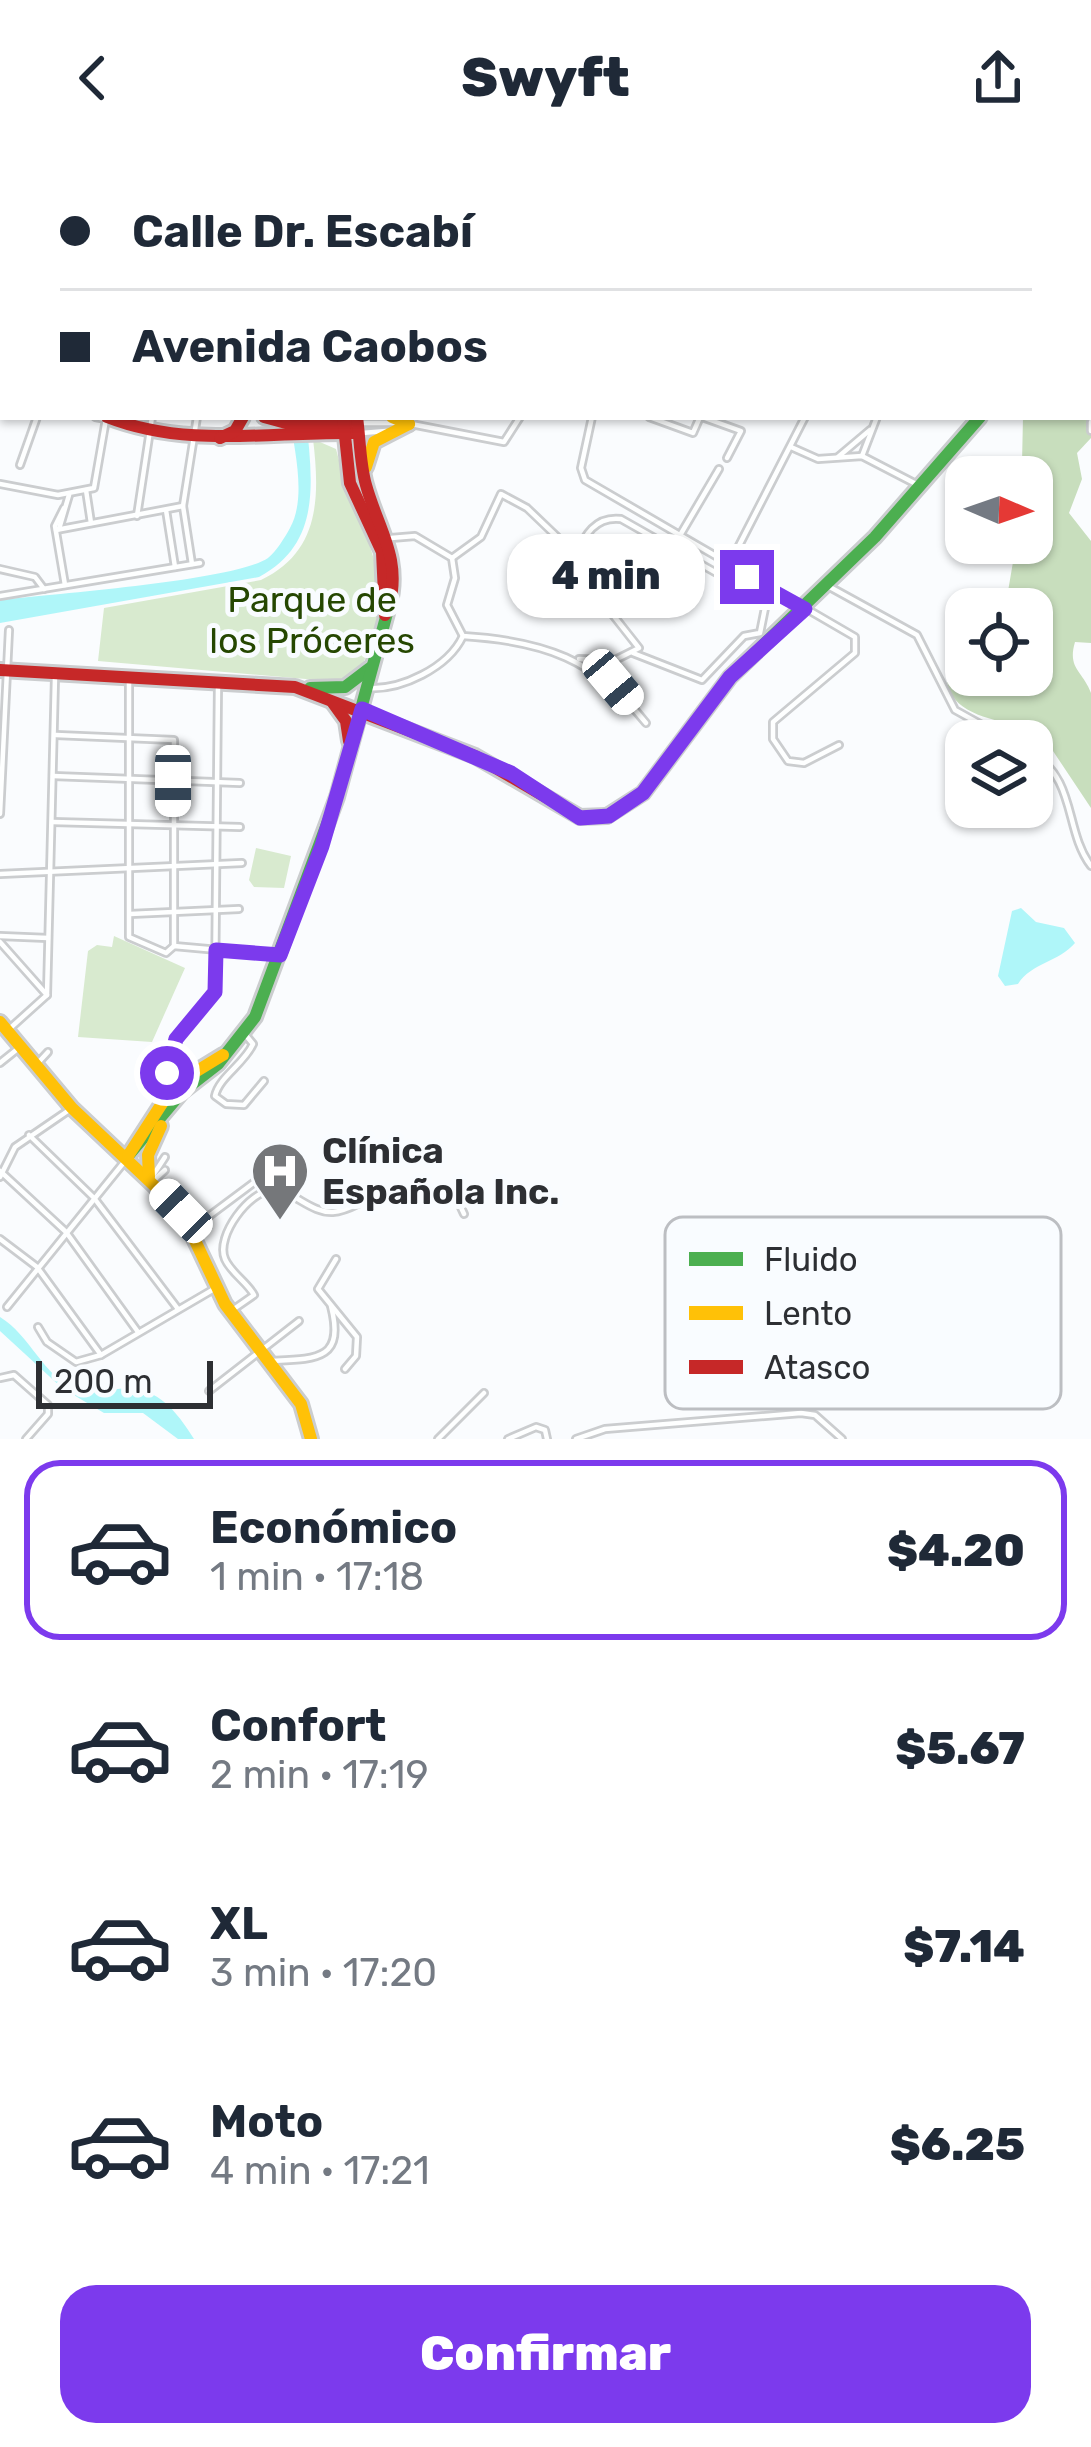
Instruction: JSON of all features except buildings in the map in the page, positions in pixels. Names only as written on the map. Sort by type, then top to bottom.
[{"type":"main road","points":[[215,439],[229,436],[241,420]]},
{"type":"main road","points":[[270,420],[286,428]]},
{"type":"main road","points":[[399,420],[409,424]]},
{"type":"main road","points":[[296,687],[362,709],[511,773],[580,818],[609,816],[643,793],[730,677],[828,586],[977,420]]},
{"type":"main road","points":[[152,423],[215,439],[351,424]]},
{"type":"main road","points":[[322,424],[337,443],[350,483],[384,540]]},
{"type":"main road","points":[[346,463],[351,424]]},
{"type":"main road","points":[[151,1179],[148,1155],[175,1084],[224,1055],[244,1033],[280,955],[362,709],[396,571],[365,483],[351,424]]},
{"type":"main road","points":[[365,483],[371,446],[409,424]]},
{"type":"main road","points":[[4,671],[345,687],[373,664]]},
{"type":"main road","points":[[330,698],[346,721],[350,754]]},
{"type":"main road","points":[[3,1027],[72,1108],[126,1150],[192,1229],[230,1311],[301,1404],[311,1439]]},
{"type":"main road","points":[[126,1150],[165,1105]]},
{"type":"street","points":[[20,465],[37,420]]},
{"type":"street","points":[[0,485],[69,495],[86,490],[98,482],[103,420]]},
{"type":"street","points":[[0,596],[196,563],[184,506],[197,420]]},
{"type":"street","points":[[351,424],[409,424],[504,442],[518,420]]},
{"type":"street","points":[[591,420],[581,468],[585,480],[728,567],[852,633],[858,648],[779,713],[773,739],[788,761],[804,763],[839,745]]},
{"type":"street","points":[[658,420],[693,433],[700,420]]},
{"type":"street","points":[[710,420],[741,431],[727,458]]},
{"type":"street","points":[[728,567],[804,420]]},
{"type":"street","points":[[862,456],[876,420]]},
{"type":"street","points":[[1091,422],[1091,431]]},
{"type":"street","points":[[137,515],[152,423]]},
{"type":"street","points":[[351,424],[409,424]]},
{"type":"street","points":[[836,459],[870,430]]},
{"type":"street","points":[[791,447],[818,459],[862,456],[918,484]]},
{"type":"street","points":[[679,538],[719,470]]},
{"type":"street","points":[[86,490],[91,524]]},
{"type":"street","points":[[452,558],[482,537],[501,494],[527,508],[575,556],[587,582],[640,643],[633,653],[615,660],[579,659],[463,636]]},
{"type":"street","points":[[65,585],[58,529],[69,495]]},
{"type":"street","points":[[58,529],[184,506]]},
{"type":"street","points":[[166,510],[176,567]]},
{"type":"street","points":[[575,556],[597,522],[621,519],[759,597],[764,608],[760,633],[745,636],[702,680],[633,653]]},
{"type":"street","points":[[384,540],[405,533],[452,558]]},
{"type":"street","points":[[452,558],[455,578],[447,605],[463,636]]},
{"type":"street","points":[[0,569],[35,577],[44,589]]},
{"type":"street","points":[[828,586],[917,635],[955,710],[973,720]]},
{"type":"street","points":[[0,814],[9,630]]},
{"type":"street","points":[[367,688],[387,689],[429,670],[463,636]]},
{"type":"street","points":[[579,659],[613,682],[646,723]]},
{"type":"street","points":[[47,995],[55,673]]},
{"type":"street","points":[[129,675],[129,937],[166,953],[174,946],[280,955]]},
{"type":"street","points":[[165,1105],[176,1039],[215,992],[218,679]]},
{"type":"street","points":[[54,735],[174,740],[174,946]]},
{"type":"street","points":[[1053,774],[1061,782],[1078,848],[1091,866]]},
{"type":"street","points":[[53,776],[240,784]]},
{"type":"street","points":[[53,822],[240,827]]},
{"type":"street","points":[[0,874],[242,863]]},
{"type":"street","points":[[130,914],[239,909]]},
{"type":"street","points":[[0,939],[50,938]]},
{"type":"street","points":[[0,939],[47,995]]},
{"type":"street","points":[[3,1027],[47,995]]},
{"type":"street","points":[[244,1033],[253,1044],[215,1096],[226,1104],[244,1105],[264,1081]]},
{"type":"street","points":[[0,1064],[20,1047]]},
{"type":"street","points":[[36,1065],[48,1052]]},
{"type":"street","points":[[72,1108],[9,1154],[0,1173],[66,1232],[138,1332]]},
{"type":"street","points":[[29,1136],[94,1198],[178,1310]]},
{"type":"street","points":[[7,1307],[126,1150]]},
{"type":"street","points":[[151,1179],[165,1157]]},
{"type":"street","points":[[151,1179],[165,1170]]},
{"type":"street","points":[[192,1229],[260,1178]]},
{"type":"street","points":[[230,1311],[254,1294],[227,1263],[226,1238],[251,1198],[262,1192],[280,1191],[326,1212],[380,1195],[443,1194],[458,1201],[464,1214]]},
{"type":"street","points":[[0,1239],[37,1267],[101,1355]]},
{"type":"street","points":[[336,1259],[318,1286],[358,1340],[355,1358],[345,1369]]},
{"type":"street","points":[[38,1327],[76,1362],[101,1355],[217,1288]]},
{"type":"street","points":[[268,1362],[320,1355],[335,1345],[338,1334],[331,1306]]},
{"type":"street","points":[[209,1391],[299,1321]]},
{"type":"street","points":[[0,1378],[14,1375],[48,1405],[48,1414],[26,1439]]},
{"type":"street","points":[[438,1439],[484,1394]]},
{"type":"street","points":[[576,1439],[605,1429],[800,1413],[815,1414],[842,1439]]},
{"type":"street","points":[[508,1439],[536,1427],[545,1430],[547,1439]]},
{"type":"green space","points":[[1023,420],[1091,420],[1091,438],[1077,453],[1082,479],[1069,513],[1091,541],[1091,643],[1075,642],[1073,658],[1091,693],[1091,808],[1053,751],[1053,720],[996,720],[971,711],[953,696],[1053,696],[1053,588],[1009,588],[1013,564],[1053,564],[1053,456],[1022,456]]},
{"type":"green space","name":"Parque de los Próceres","points":[[313,439],[336,449],[378,581],[373,637],[360,671],[340,682],[98,661],[104,608],[261,580],[295,554],[312,521],[315,502]]},
{"type":"green space","points":[[256,848],[291,856],[284,888],[254,887],[249,880]]},
{"type":"green space","points":[[114,936],[185,968],[152,1042],[78,1037],[88,951],[97,945],[112,947]]},
{"type":"water","points":[[290,420],[306,420],[311,486],[304,528],[280,563],[259,577],[0,623],[0,600],[182,580],[268,558],[295,516],[298,473]]},
{"type":"water","points":[[1021,908],[1036,922],[1064,928],[1075,943],[1018,984],[1005,986],[998,976],[1012,911]]},
{"type":"water","points":[[0,1317],[64,1383],[84,1392],[126,1388],[151,1394],[170,1407],[194,1439],[178,1439],[143,1413],[104,1413],[62,1388],[0,1331]]},
{"type":"traffic: fast","points":[[607,816],[643,793],[730,677],[875,537],[977,420]]},
{"type":"traffic: fast","points":[[128,1156],[182,1092],[218,1064],[255,1017],[337,797],[389,606]]},
{"type":"traffic: fast","points":[[310,688],[345,687],[370,668]]},
{"type":"traffic: slow","points":[[399,420],[409,424]]},
{"type":"traffic: slow","points":[[366,467],[374,442],[409,424]]},
{"type":"traffic: slow","points":[[0,1022],[72,1108],[181,1211],[225,1304],[301,1404],[311,1439]]},
{"type":"traffic: slow","points":[[128,1156],[174,1085],[223,1055]]},
{"type":"traffic: slow","points":[[149,1177],[148,1155],[161,1126]]},
{"type":"traffic: jam","points":[[116,420],[199,436],[357,433]]},
{"type":"traffic: jam","points":[[220,438],[235,431],[241,420]]},
{"type":"traffic: jam","points":[[275,420],[348,423]]},
{"type":"traffic: jam","points":[[343,420],[350,483],[382,552],[385,615]]},
{"type":"traffic: jam","points":[[357,420],[364,477],[391,558],[389,606]]},
{"type":"traffic: jam","points":[[0,670],[295,687],[475,756],[580,817],[607,816]]},
{"type":"traffic: jam","points":[[333,703],[346,721],[349,741]]},
{"type":"place","name":"Clínica Española Inc.","points":[[280,1222]]},
{"type":"route","points":[[167,1073],[176,1039],[215,992],[216,950],[280,955],[322,846],[362,709],[511,773],[580,818],[609,816],[643,793],[730,677],[805,609],[747,577]]}]
